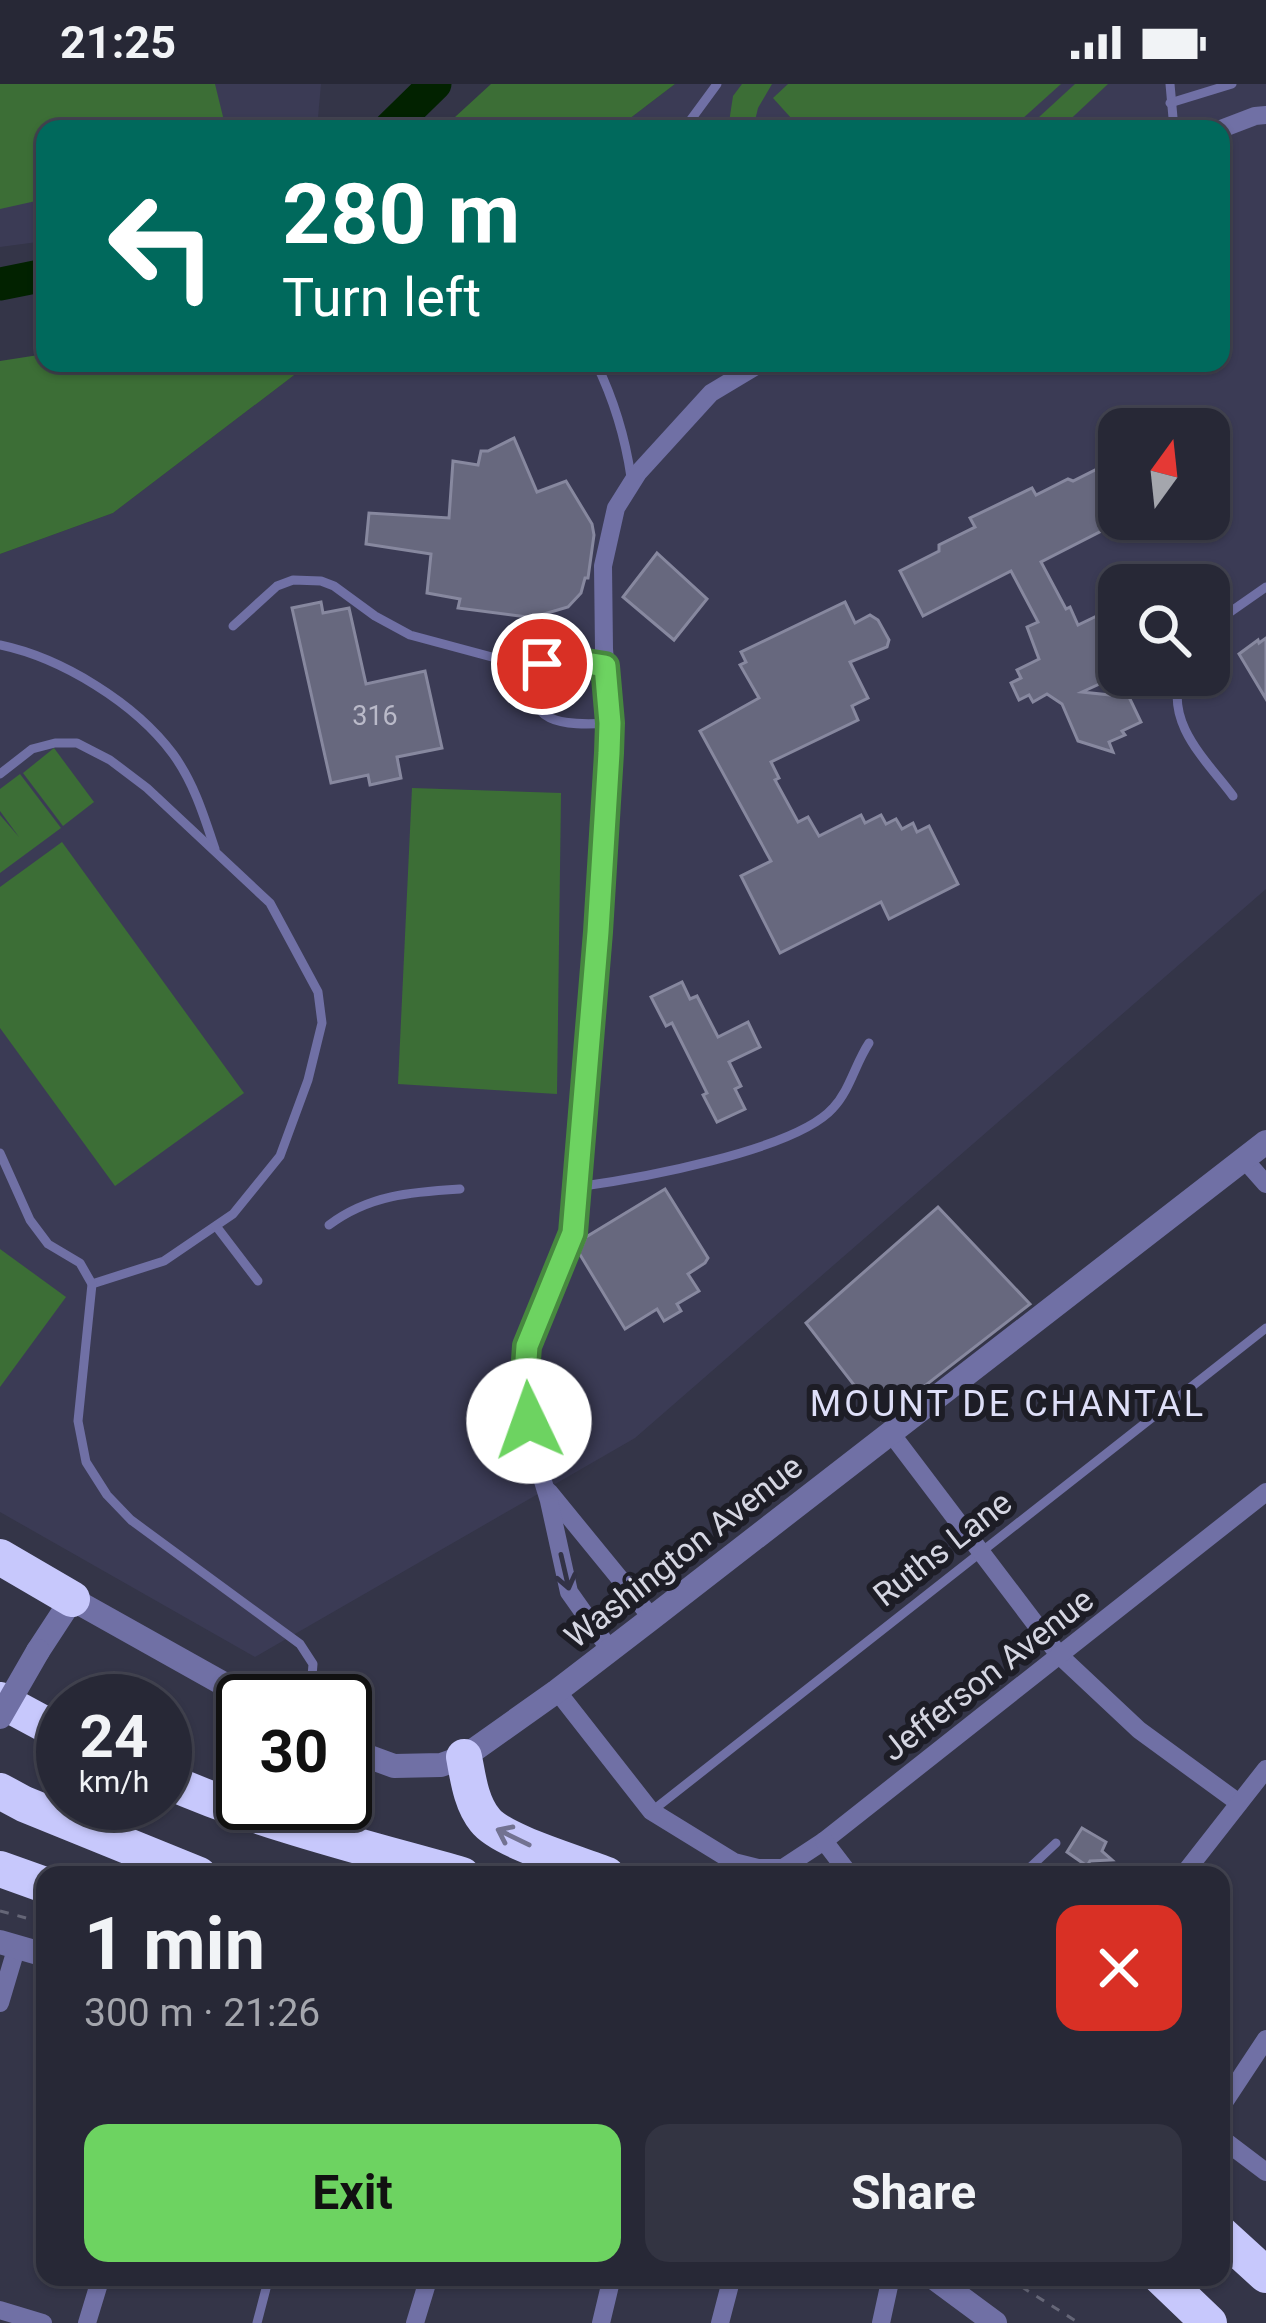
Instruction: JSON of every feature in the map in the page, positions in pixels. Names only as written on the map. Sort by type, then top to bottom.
[{"type":"highway","points":[[0,1557],[72,1599]]},
{"type":"highway","points":[[0,1700],[36,1719]]},
{"type":"highway","points":[[464,1757],[470,1789],[486,1823],[511,1840],[582,1866]]},
{"type":"highway","points":[[0,1791],[177,1866]]},
{"type":"highway","points":[[192,1792],[431,1866]]},
{"type":"highway","points":[[0,1869],[36,1882]]},
{"type":"highway","points":[[1230,2242],[1266,2275]]},
{"type":"highway","points":[[1170,2286],[1209,2323]]},
{"type":"street","points":[[1230,126],[1266,115]]},
{"type":"street","points":[[610,1650],[569,1592],[524,1388],[527,1346],[573,1233],[610,723],[603,566],[616,508],[632,482],[712,393],[746,372]]},
{"type":"street","name":"Washington Avenue","points":[[372,1758],[394,1766],[441,1765],[464,1757],[557,1691],[1266,1142]]},
{"type":"street","points":[[1243,1158],[1266,1184]]},
{"type":"street","points":[[890,1432],[1059,1655],[1139,1730],[1239,1803]]},
{"type":"street","points":[[542,1484],[652,1618]]},
{"type":"street","name":"Jefferson Avenue","points":[[786,1866],[824,1841],[1266,1492]]},
{"type":"street","points":[[0,1717],[72,1599],[216,1680]]},
{"type":"street","points":[[557,1691],[652,1811]]},
{"type":"street","points":[[1190,1866],[1266,1769]]},
{"type":"street","name":"Jefferson Avenue","points":[[652,1811],[734,1862],[750,1866]]},
{"type":"street","points":[[824,1841],[843,1866]]},
{"type":"street","points":[[0,2003],[9,1944]]},
{"type":"street","points":[[1230,2093],[1266,2039]]},
{"type":"street","points":[[1230,2145],[1266,2172]]},
{"type":"street","points":[[87,2323],[97,2286]]},
{"type":"street","points":[[415,2323],[426,2286]]},
{"type":"street","points":[[601,2323],[610,2286]]},
{"type":"street","points":[[720,2323],[730,2286]]},
{"type":"street","points":[[881,2323],[889,2286]]},
{"type":"street","points":[[945,2286],[995,2323]]},
{"type":"street","points":[[0,2310],[38,2322]]},
{"type":"lane","points":[[691,120],[717,84]]},
{"type":"lane","points":[[1169,84],[1173,120]]},
{"type":"lane","points":[[1170,104],[1232,84]]},
{"type":"lane","points":[[600,372],[614,400],[632,482]]},
{"type":"lane","points":[[233,626],[278,586],[292,580],[321,581],[410,635],[540,670]]},
{"type":"lane","points":[[1230,612],[1266,587]]},
{"type":"lane","points":[[0,645],[59,665],[122,704],[145,725],[171,752],[195,790],[216,851]]},
{"type":"lane","points":[[605,666],[561,659],[542,664],[534,685],[536,703],[547,717],[566,725],[610,723]]},
{"type":"lane","points":[[1179,696],[1181,727],[1233,796]]},
{"type":"lane","points":[[0,774],[32,749],[55,743],[77,743],[110,760],[147,788],[270,903],[317,992],[322,1023],[308,1080],[280,1156],[233,1214],[216,1226],[164,1261],[92,1284]]},
{"type":"lane","points":[[577,1187],[685,1166],[761,1146],[809,1127],[832,1109],[869,1043]]},
{"type":"lane","points":[[0,1153],[30,1220],[48,1244],[80,1263],[92,1284],[78,1421],[86,1462],[107,1495],[131,1520],[300,1644],[313,1664],[312,1674]]},
{"type":"lane","points":[[329,1225],[351,1209],[381,1197],[460,1189]]},
{"type":"lane","points":[[216,1226],[258,1281]]},
{"type":"lane","name":"Ruths Lane","points":[[652,1811],[1266,1328]]},
{"type":"lane","points":[[1032,1866],[1056,1843]]},
{"type":"lane","points":[[257,2323],[267,2286]]},
{"type":"path","points":[[0,1911],[36,1921]]},
{"type":"path","points":[[1020,2286],[1079,2323]]},
{"type":"shaded area","points":[[0,84],[321,84],[318,120],[36,120],[36,242],[0,247]]},
{"type":"shaded area","points":[[675,84],[1266,84],[1266,889],[635,1438],[255,1657],[0,1512],[0,554],[113,513],[298,372],[1230,372],[1230,120],[628,120]]},
{"type":"green space","points":[[0,84],[215,84],[224,120],[36,120],[36,201],[0,209]]},
{"type":"green space","points":[[491,84],[675,84],[628,120],[452,120]]},
{"type":"green space","points":[[742,84],[772,84],[755,120],[729,120],[733,96]]},
{"type":"green space","points":[[788,84],[1061,84],[1021,120],[793,120],[773,98]]},
{"type":"green space","points":[[1075,84],[1108,84],[1070,120],[1036,120]]},
{"type":"green space","points":[[36,355],[36,372],[298,372],[113,513],[0,554],[0,361]]},
{"type":"green space","points":[[54,748],[94,802],[63,826],[23,773]]},
{"type":"green space","points":[[20,774],[61,828],[0,873],[0,815],[19,837],[0,811],[0,789]]},
{"type":"green space","points":[[412,788],[561,793],[557,1094],[398,1084]]},
{"type":"green space","points":[[62,842],[244,1093],[115,1186],[0,1028],[0,887]]},
{"type":"green space","points":[[0,1249],[66,1297],[0,1387]]},
{"type":"building","points":[[514,438],[537,492],[566,481],[594,535],[581,593],[568,607],[544,614],[543,619],[458,608],[460,599],[427,593],[431,554],[366,544],[369,513],[449,518],[453,461],[478,465],[481,451]]},
{"type":"building","points":[[1098,468],[1098,533],[1041,562],[1078,625],[1098,615],[1098,685],[1082,692],[1129,697],[1141,722],[1109,742],[1113,752],[1078,741],[1062,704],[1047,694],[1033,702],[1029,695],[1019,700],[1011,683],[1021,678],[1017,670],[1039,659],[1027,627],[1038,622],[1011,571],[923,616],[900,571],[975,527],[970,518],[1032,488],[1036,495],[1068,479]]},
{"type":"building","points":[[657,553],[707,599],[674,640],[623,597]]},
{"type":"building","points":[[321,602],[323,613],[349,608],[366,684],[425,671],[442,748],[397,757],[401,778],[370,785],[368,775],[331,783],[292,608]]},
{"type":"building","points":[[845,602],[855,623],[870,615],[889,640],[887,647],[850,662],[868,698],[852,706],[858,720],[771,762],[779,778],[775,780],[798,822],[808,817],[819,836],[861,815],[865,823],[881,815],[886,824],[896,819],[902,829],[913,823],[917,832],[929,826],[958,884],[889,919],[881,902],[780,953],[741,876],[771,861],[700,731],[759,698],[740,665],[746,662],[741,652]]},
{"type":"building","points":[[1266,638],[1266,699],[1239,654]]},
{"type":"building","points":[[682,982],[690,999],[697,996],[718,1037],[748,1022],[760,1047],[729,1062],[741,1086],[735,1089],[745,1109],[717,1122],[672,1023],[666,1026],[651,997]]},
{"type":"building","points":[[665,1189],[708,1258],[688,1274],[699,1291],[677,1304],[681,1311],[664,1321],[657,1309],[625,1329],[579,1253],[586,1237]]},
{"type":"building","points":[[938,1207],[1030,1304],[881,1420],[806,1323]]},
{"type":"building","points":[[1082,1828],[1106,1842],[1102,1851],[1112,1860],[1090,1861],[1087,1866],[1067,1852]]},
{"type":"waterway","points":[[398,120],[435,84]]},
{"type":"waterway","points":[[0,284],[36,277]]},
{"type":"district","name":"MOUNT DE CHANTAL","points":[[1008,1403]]},
{"type":"route","points":[[529,1421],[524,1388],[527,1346],[573,1233],[610,723],[605,666],[561,659],[542,664]]}]
